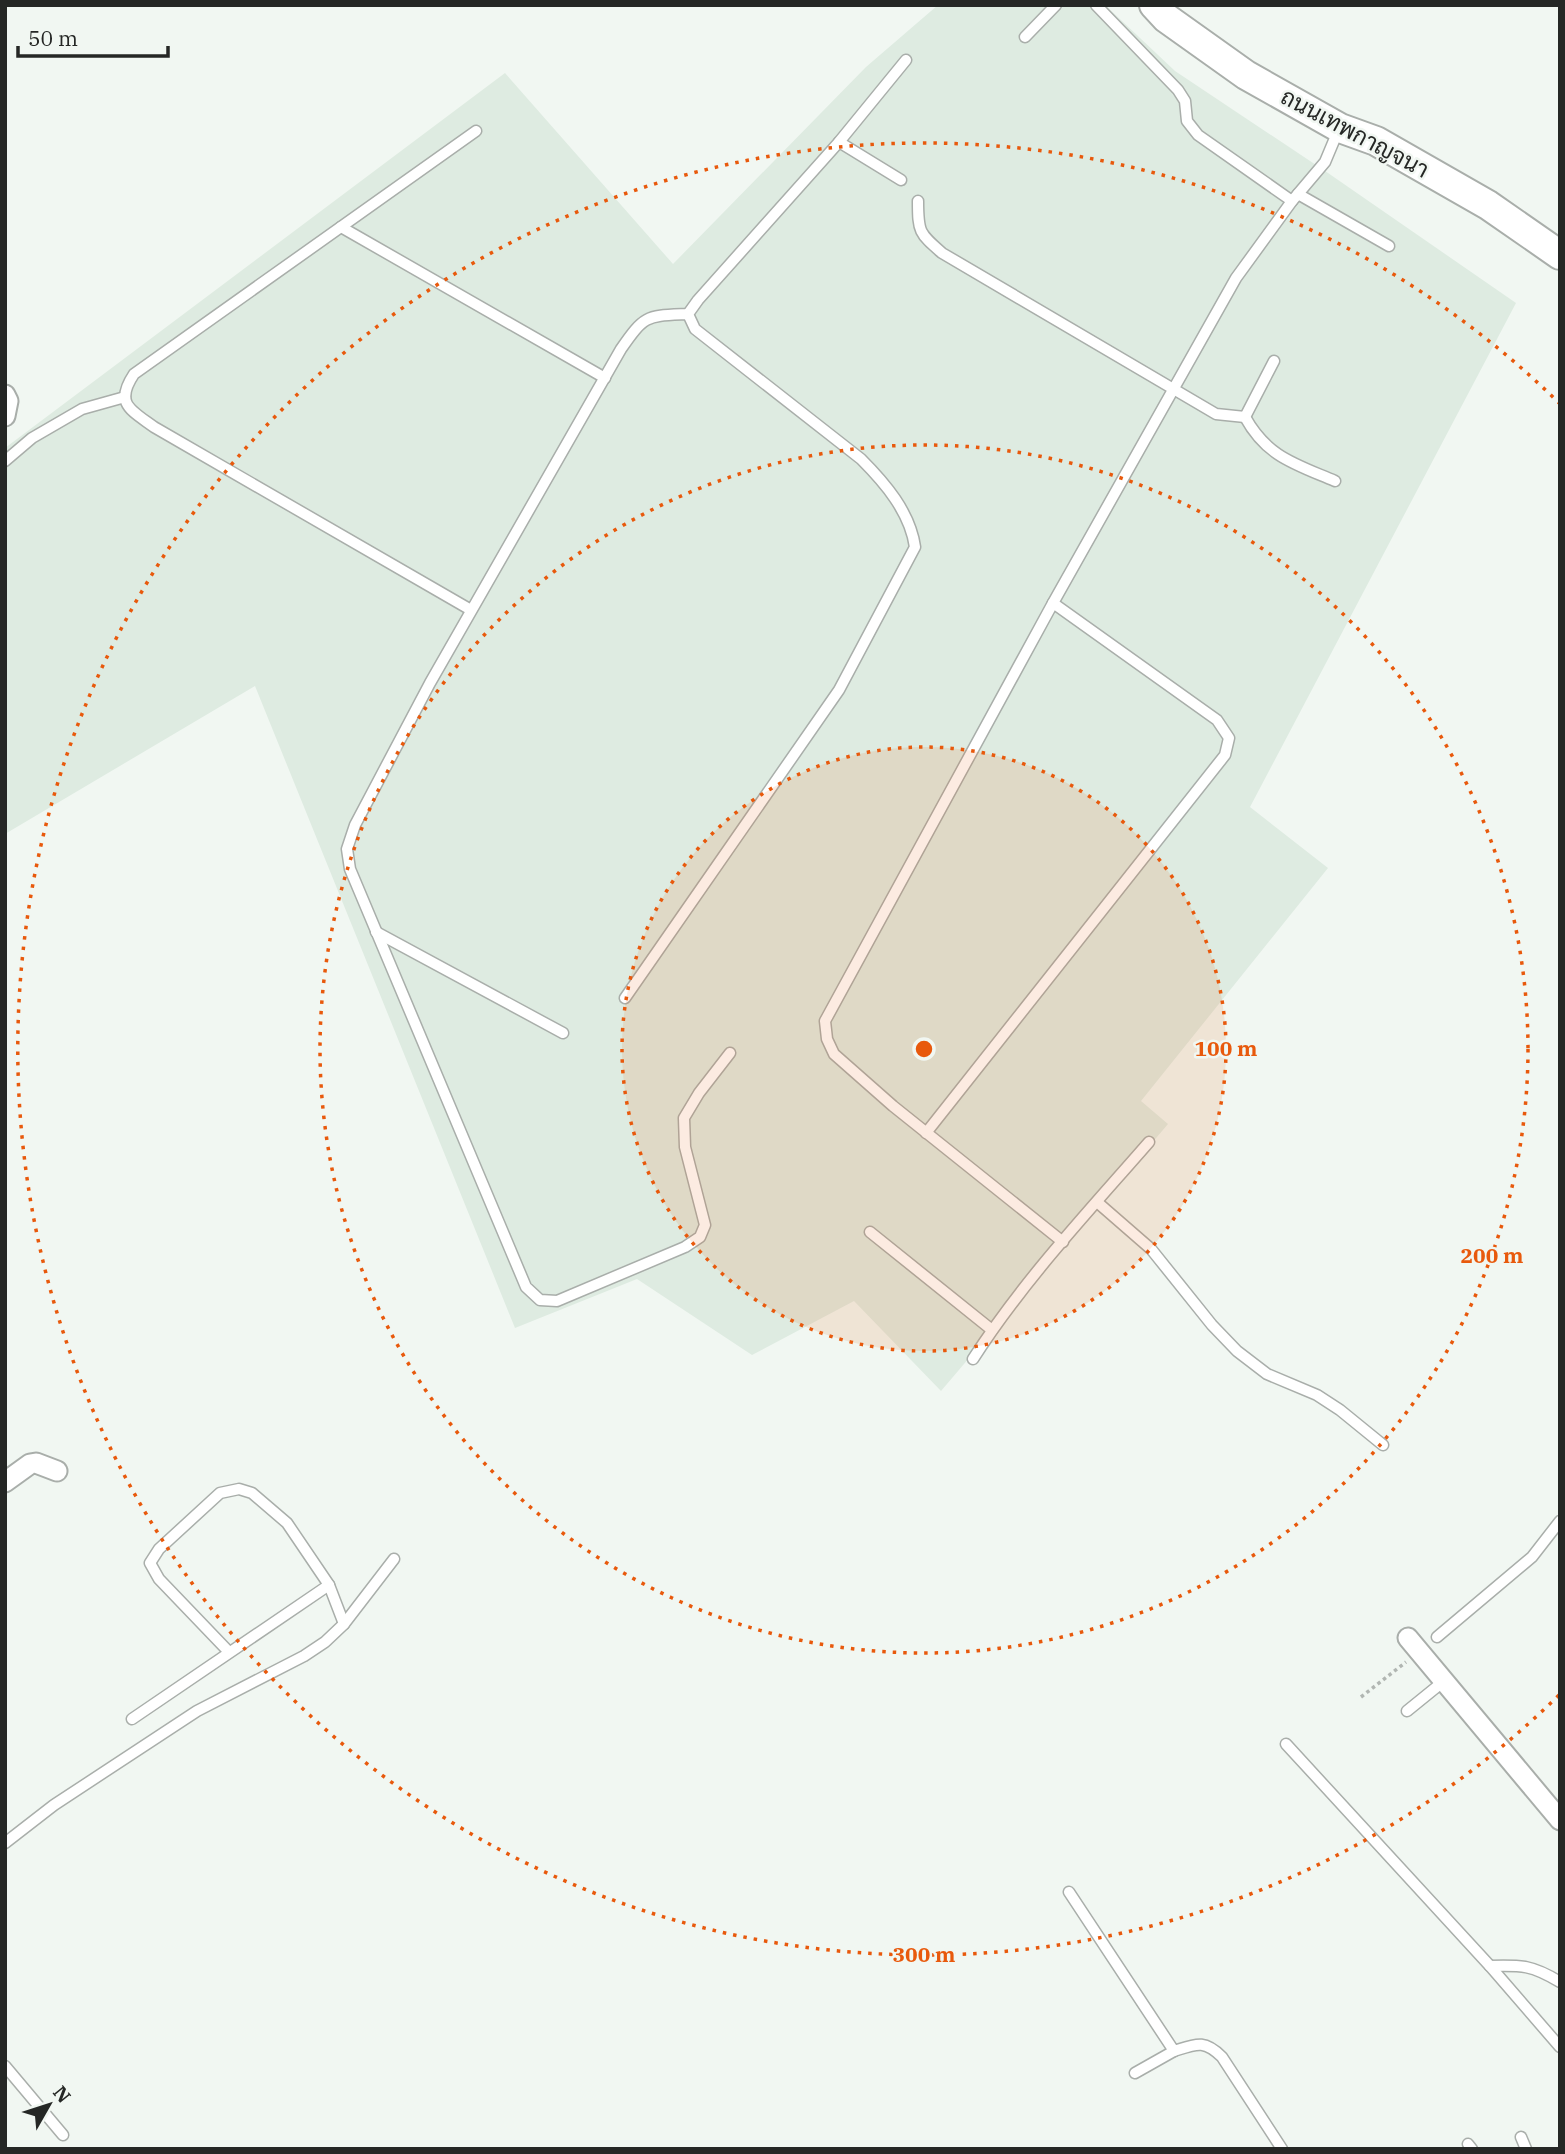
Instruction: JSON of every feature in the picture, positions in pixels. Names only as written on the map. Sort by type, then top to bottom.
[{"type":"street","name":"ถนนเทพกาญจนา","points":[[1154,5],[1166,18],[1246,75],[1340,128],[1376,141],[1488,205],[1560,255]]},
{"type":"street","points":[[5,395],[8,401],[5,416]]},
{"type":"street","points":[[5,1482],[36,1462],[57,1471]]},
{"type":"street","points":[[1414,1645],[1560,1820]]},
{"type":"lane","points":[[1025,37],[1056,5]]},
{"type":"lane","points":[[1096,5],[1178,90],[1185,100],[1187,121],[1198,135],[1295,198],[1389,246]]},
{"type":"lane","points":[[688,314],[839,142],[906,60]]},
{"type":"lane","points":[[1063,1242],[893,1106],[834,1054],[827,1039],[824,1021],[1053,603],[1236,278],[1325,162],[1340,128]]},
{"type":"lane","points":[[471,610],[154,427],[129,408],[125,387],[134,374],[476,131]]},
{"type":"lane","points":[[839,142],[901,180]]},
{"type":"lane","points":[[918,201],[918,228],[942,253],[1216,414],[1245,417]]},
{"type":"lane","points":[[341,227],[605,378]]},
{"type":"lane","points":[[688,314],[652,316],[636,327],[430,683],[362,813],[347,849],[350,869],[526,1287],[541,1300],[557,1301],[685,1247],[700,1237],[705,1225],[685,1147],[684,1118],[699,1093],[730,1053]]},
{"type":"lane","points":[[625,998],[839,690],[915,547],[912,528],[881,479],[861,458],[695,329],[688,314]]},
{"type":"lane","points":[[1245,417],[1274,361]]},
{"type":"lane","points":[[5,461],[32,438],[82,409],[125,397]]},
{"type":"lane","points":[[1245,417],[1254,433],[1283,460],[1335,481]]},
{"type":"lane","points":[[926,1133],[1225,755],[1229,738],[1217,720],[1053,603]]},
{"type":"lane","points":[[376,932],[563,1032]]},
{"type":"lane","points":[[973,1359],[992,1330],[1063,1242],[1149,1142]]},
{"type":"lane","points":[[1097,1202],[1151,1249],[1212,1325],[1237,1351],[1267,1374],[1317,1395],[1340,1409],[1383,1445]]},
{"type":"lane","points":[[870,1232],[992,1330]]},
{"type":"lane","points":[[229,1652],[159,1579],[150,1563],[159,1549],[220,1493],[239,1489],[252,1493],[287,1523],[329,1585],[344,1625]]},
{"type":"lane","points":[[1437,1637],[1532,1557],[1560,1521]]},
{"type":"lane","points":[[5,1843],[120,1759],[197,1711],[304,1656],[325,1642],[344,1625],[394,1559]]},
{"type":"lane","points":[[132,1720],[329,1585]]},
{"type":"lane","points":[[1407,1711],[1444,1681]]},
{"type":"lane","points":[[1286,1744],[1490,1966],[1560,2047]]},
{"type":"lane","points":[[1069,1892],[1174,2051]]},
{"type":"lane","points":[[1490,1966],[1518,1965],[1536,1969],[1560,1982]]},
{"type":"lane","points":[[1135,2073],[1174,2051],[1196,2044],[1211,2046],[1222,2057],[1282,2149]]},
{"type":"lane","points":[[5,2066],[63,2135]]},
{"type":"lane","points":[[1521,2137],[1526,2149]]},
{"type":"path","points":[[1361,1698],[1414,1645]]},
{"type":"shaded area","points":[[938,5],[1105,5],[1175,71],[1516,303],[1250,807],[1328,868],[1141,1101],[1168,1124],[941,1391],[854,1301],[752,1355],[637,1279],[515,1328],[255,686],[5,834],[5,448],[505,73],[673,264],[866,67]]}]
